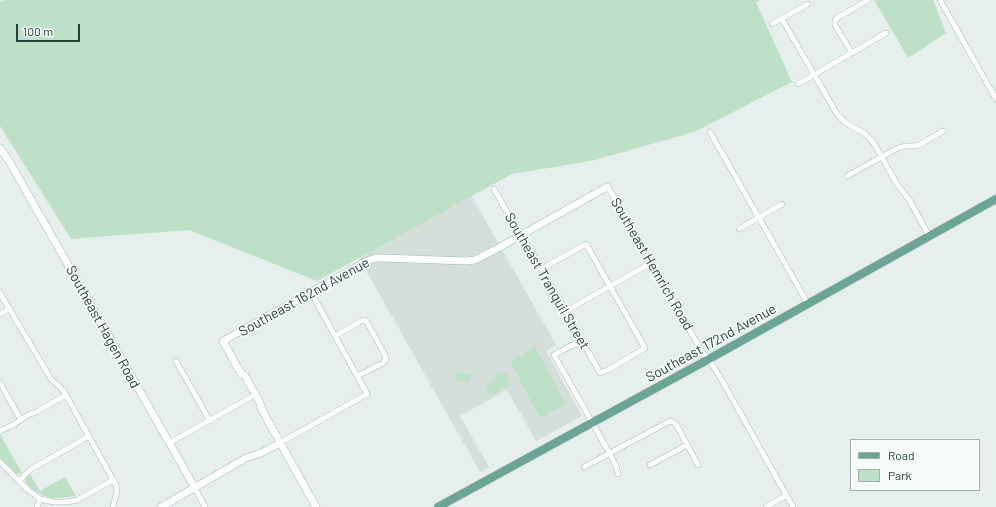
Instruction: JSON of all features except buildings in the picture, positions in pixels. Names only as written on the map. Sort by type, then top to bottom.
[{"type":"main road","name":"Southeast 172nd Avenue","points":[[438,507],[710,359],[996,199]]},
{"type":"street","points":[[852,53],[835,25],[835,21],[837,18],[868,0]]},
{"type":"street","points":[[940,0],[996,99]]},
{"type":"street","points":[[772,24],[808,4]]},
{"type":"street","points":[[782,19],[837,114],[846,123],[857,128],[873,142],[897,184],[910,201],[930,236]]},
{"type":"street","points":[[798,84],[886,33]]},
{"type":"street","points":[[847,176],[898,148],[919,145],[943,131]]},
{"type":"street","points":[[710,132],[808,304]]},
{"type":"street","name":"Southeast Hagen Road","points":[[0,148],[9,161],[205,507]]},
{"type":"street","name":"Southeast 162nd Avenue","points":[[240,372],[223,341],[367,261],[376,258],[467,261],[480,258],[607,187]]},
{"type":"street","name":"Southeast Hemrich Road","points":[[607,187],[613,195],[702,352],[710,359],[793,507]]},
{"type":"street","name":"Southeast Tranquil Street","points":[[494,189],[510,219],[522,235],[600,373],[608,370],[645,348],[610,286]]},
{"type":"street","points":[[739,229],[782,204]]},
{"type":"street","points":[[541,269],[586,244],[610,286]]},
{"type":"street","points":[[566,312],[651,263]]},
{"type":"street","points":[[161,507],[246,458],[261,453],[280,443],[367,394],[311,292]]},
{"type":"street","points":[[0,293],[51,379],[66,395],[116,485],[113,507]]},
{"type":"street","points":[[0,314],[9,309]]},
{"type":"street","points":[[335,336],[361,321],[364,320],[368,324],[385,355],[386,360],[357,376]]},
{"type":"street","points":[[582,340],[554,355],[610,454],[618,474]]},
{"type":"street","points":[[176,361],[210,420]]},
{"type":"street","points":[[240,372],[241,379],[251,397],[256,405],[262,410]]},
{"type":"street","points":[[240,372],[245,376],[260,403],[262,410],[316,507]]},
{"type":"street","points":[[0,383],[21,420]]},
{"type":"street","points":[[0,431],[66,395]]},
{"type":"street","points":[[169,443],[251,397]]},
{"type":"street","points":[[584,467],[670,421],[675,424],[698,465]]},
{"type":"street","points":[[19,481],[30,470],[89,436]]},
{"type":"street","points":[[650,465],[687,445]]},
{"type":"street","points":[[0,462],[28,490],[40,499],[60,502],[77,500],[113,480]]},
{"type":"street","points":[[766,507],[787,495]]},
{"type":"street","points":[[37,507],[40,499]]},
{"type":"shaded area","points":[[471,195],[556,345],[546,351],[581,414],[580,417],[536,441],[507,390],[460,416],[489,467],[480,472],[359,258]]},
{"type":"green space","points":[[760,0],[756,2],[792,82],[694,132],[591,161],[512,174],[317,281],[189,230],[71,239],[0,126],[0,1]]},
{"type":"green space","points":[[874,0],[933,0],[946,33],[908,58]]},
{"type":"green space","points":[[535,347],[566,404],[540,418],[510,361]]},
{"type":"green space","points":[[501,371],[506,374],[509,386],[493,395],[489,394],[487,391],[487,385],[494,380],[496,372]]},
{"type":"green space","points":[[456,373],[471,374],[470,382],[456,381]]},
{"type":"green space","points":[[0,434],[22,473],[21,474],[16,474],[0,458]]},
{"type":"green space","points":[[29,473],[40,491],[65,477],[76,496],[51,498],[40,494],[26,483],[25,478]]}]
